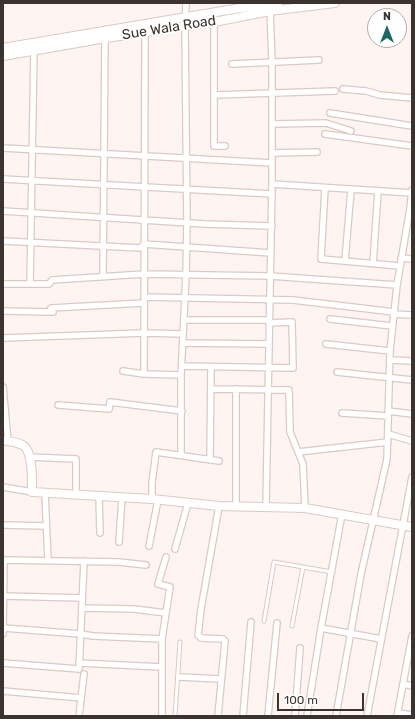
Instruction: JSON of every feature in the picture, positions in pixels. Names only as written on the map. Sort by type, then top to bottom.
[{"type":"street","points":[[181,456],[181,375],[187,222],[186,3]]},
{"type":"street","name":"Sue Wala Road","points":[[3,56],[33,47],[105,35],[144,33],[214,22],[272,6],[335,3]]},
{"type":"street","points":[[103,276],[105,35],[240,5],[272,6],[273,153],[267,390],[266,507]]},
{"type":"street","points":[[213,12],[215,95],[214,146],[225,146]]},
{"type":"street","points":[[144,33],[144,374]]},
{"type":"street","points":[[3,48],[33,47],[30,284]]},
{"type":"street","points":[[232,64],[319,60]]},
{"type":"street","points":[[343,89],[412,98]]},
{"type":"street","points":[[215,95],[335,91]]},
{"type":"street","points":[[330,113],[412,126]]},
{"type":"street","points":[[272,124],[326,123],[351,131]]},
{"type":"street","points":[[325,134],[412,146]]},
{"type":"street","points":[[3,148],[272,163]]},
{"type":"street","points":[[273,153],[317,152]]},
{"type":"street","points":[[3,179],[272,194]]},
{"type":"street","points":[[272,184],[412,193]]},
{"type":"street","points":[[325,188],[321,258],[400,266]]},
{"type":"street","points":[[345,261],[351,190]]},
{"type":"street","points":[[336,716],[361,574],[385,471],[388,442],[389,378],[392,326],[412,190]]},
{"type":"street","points":[[373,264],[378,191]]},
{"type":"street","points":[[3,211],[205,224],[272,226]]},
{"type":"street","points":[[3,241],[140,248],[144,244],[271,253]]},
{"type":"street","points":[[401,258],[412,259]]},
{"type":"street","points":[[3,284],[49,284],[52,280],[144,274],[270,276],[397,285]]},
{"type":"street","points":[[3,311],[53,312],[52,308],[144,300],[269,299],[293,300],[412,315]]},
{"type":"street","points":[[330,319],[392,326]]},
{"type":"street","points":[[182,366],[293,368],[292,322],[184,320]]},
{"type":"street","points":[[3,338],[144,333],[183,334]]},
{"type":"street","points":[[183,343],[268,344]]},
{"type":"street","points":[[326,344],[390,351]]},
{"type":"street","points":[[390,360],[412,361]]},
{"type":"street","points":[[210,460],[211,367]]},
{"type":"street","points":[[123,371],[144,374],[181,375]]},
{"type":"street","points":[[337,372],[412,380]]},
{"type":"street","points":[[3,387],[5,441],[19,443],[28,450],[30,457],[32,492]]},
{"type":"street","points":[[211,389],[289,390],[290,432],[303,464],[305,508]]},
{"type":"street","points":[[236,389],[236,507]]},
{"type":"street","points":[[58,405],[108,409],[110,402],[182,411]]},
{"type":"street","points":[[342,413],[412,414]]},
{"type":"street","points":[[388,434],[412,441]]},
{"type":"street","points":[[298,452],[388,442]]},
{"type":"street","points":[[149,546],[155,499],[152,483],[156,452],[219,461]]},
{"type":"street","points":[[30,457],[76,459],[76,494]]},
{"type":"street","points":[[367,716],[412,477]]},
{"type":"street","points":[[3,487],[32,492],[155,499],[219,506],[305,508],[412,527]]},
{"type":"street","points":[[45,492],[48,560]]},
{"type":"street","points":[[99,496],[100,533]]},
{"type":"street","points":[[119,542],[122,497]]},
{"type":"street","points":[[175,549],[188,503]]},
{"type":"street","points":[[218,716],[225,641],[223,639],[201,638],[198,635],[201,609],[219,506]]},
{"type":"street","points":[[307,716],[342,514]]},
{"type":"street","points":[[3,525],[46,526]]},
{"type":"street","points":[[162,716],[162,639],[170,588],[158,584],[166,557]]},
{"type":"street","points":[[146,565],[119,562],[4,560],[3,631],[162,639]]},
{"type":"street","points":[[3,663],[79,669],[84,561]]},
{"type":"street","points":[[4,596],[82,598]]},
{"type":"street","points":[[82,608],[134,609],[166,613]]},
{"type":"street","points":[[243,716],[251,622]]},
{"type":"street","points":[[268,716],[277,623]]},
{"type":"street","points":[[322,628],[381,639]]},
{"type":"street","points":[[412,636],[398,715],[412,715]]},
{"type":"street","points":[[295,716],[300,648]]},
{"type":"street","points":[[79,663],[162,666]]},
{"type":"street","points":[[79,716],[84,674]]},
{"type":"street","points":[[179,677],[221,679]]},
{"type":"street","points":[[403,684],[412,686]]},
{"type":"street","points":[[3,691],[81,698]]},
{"type":"lane","points":[[264,621],[274,562],[332,572]]},
{"type":"lane","points":[[292,626],[303,567]]},
{"type":"lane","points":[[175,716],[179,677],[180,642]]}]
